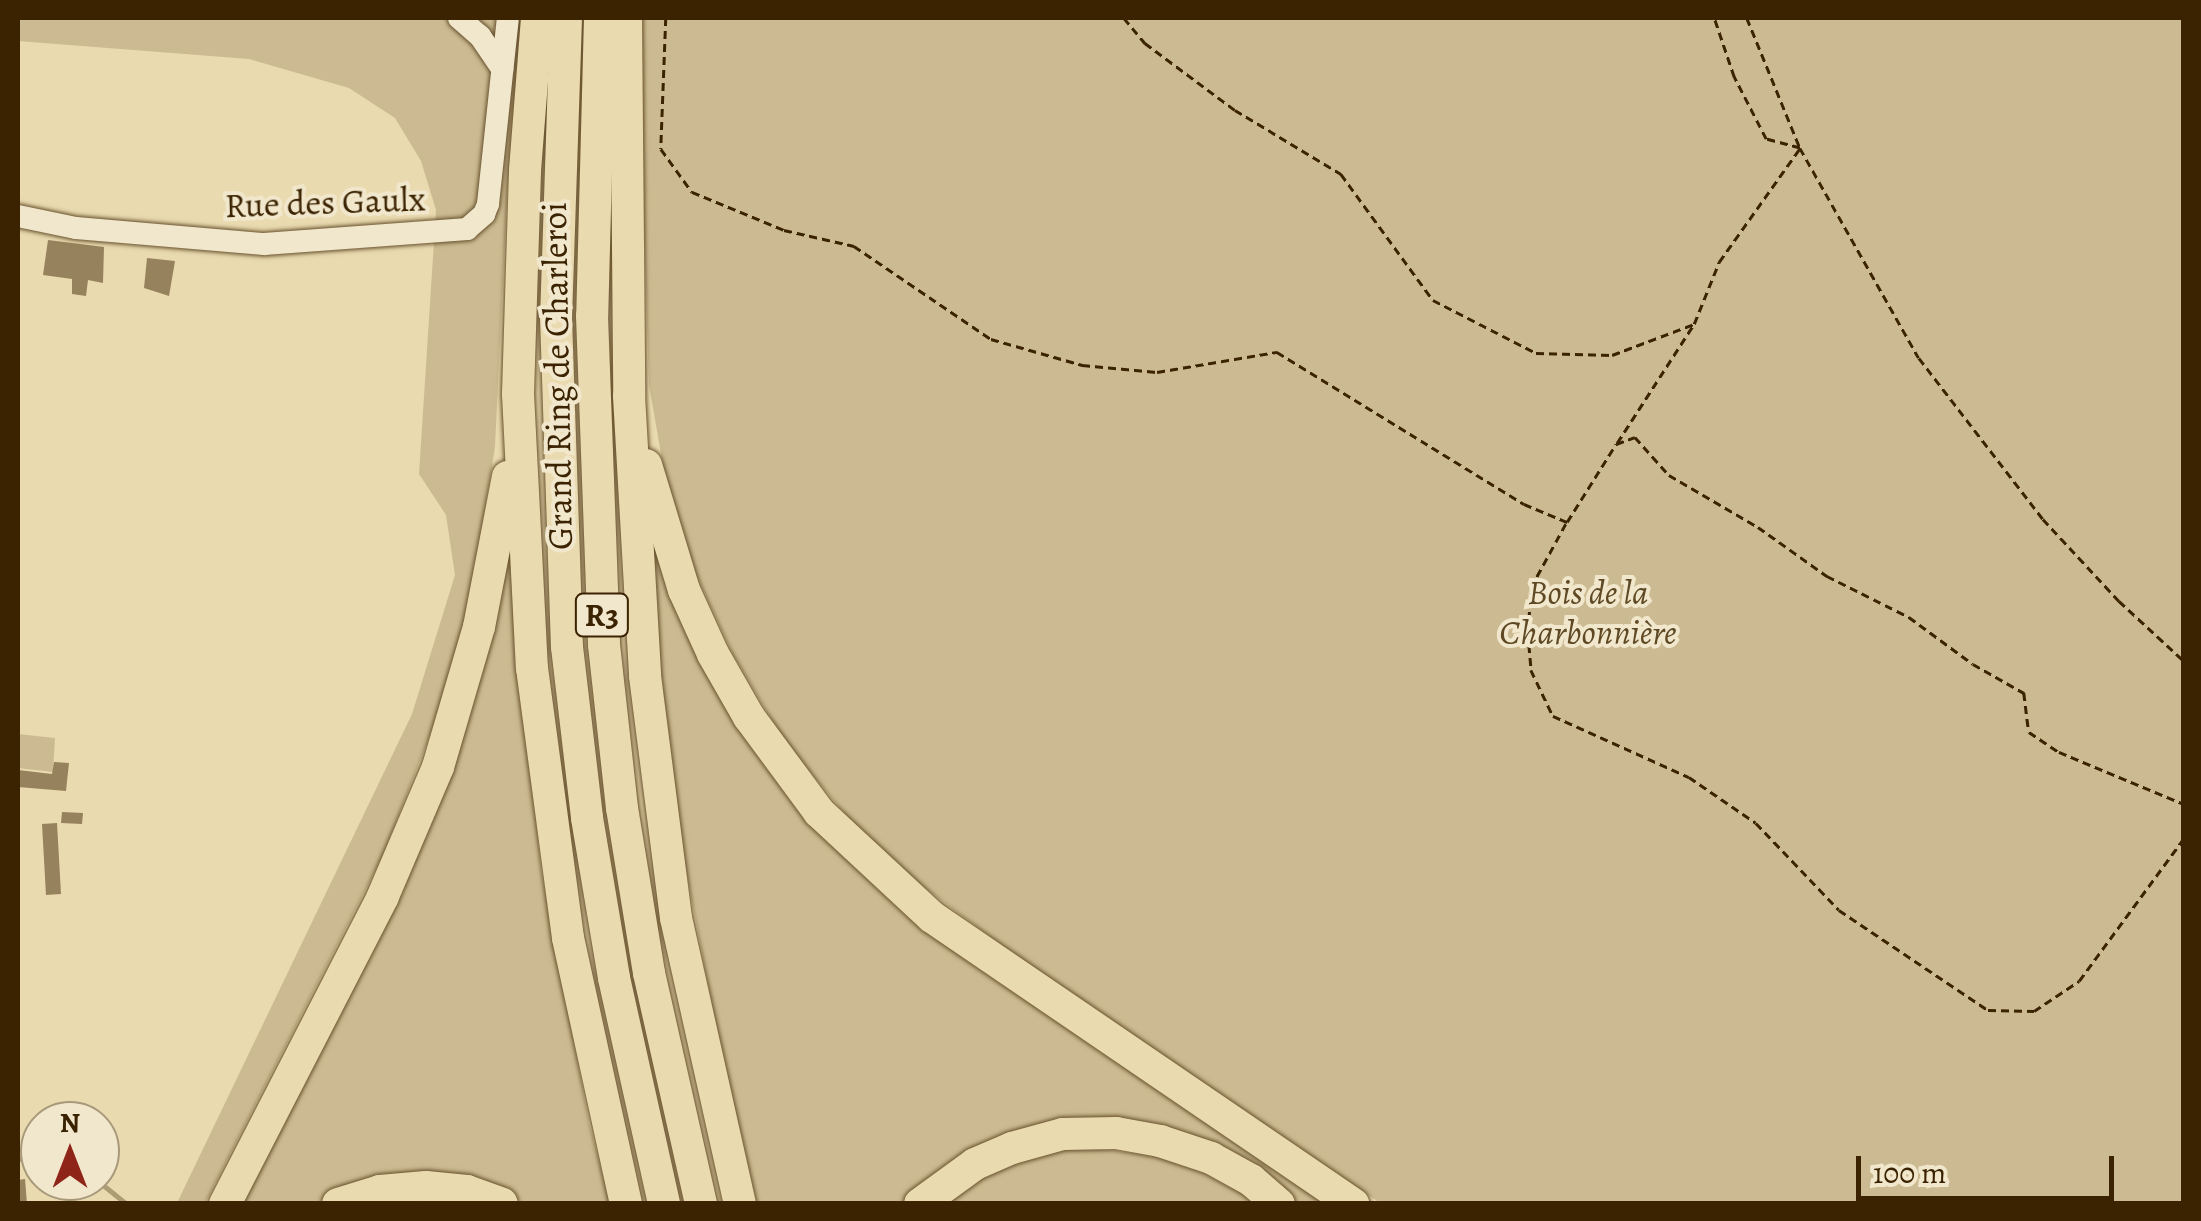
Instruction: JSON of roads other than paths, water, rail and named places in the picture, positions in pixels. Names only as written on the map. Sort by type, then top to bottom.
[{"type":"highway","points":[[538,18],[524,171],[518,394],[532,668],[582,1015],[626,1204]]},
{"type":"highway","name":"Grand Ring de Charleroi","points":[[566,18],[556,317],[567,647],[587,818],[614,978],[664,1204]]},
{"type":"highway","name":"Grand Ring de Charleroi","points":[[600,18],[592,316],[604,645],[622,808],[649,973],[701,1204]]},
{"type":"highway","points":[[626,18],[629,396],[645,676],[674,900],[702,1051],[740,1204]]},
{"type":"highway","points":[[225,1204],[383,896],[438,767],[479,627],[498,538],[518,394]]},
{"type":"highway","points":[[629,396],[684,590],[713,654],[749,717],[819,812],[932,917],[1353,1204]]},
{"type":"highway","points":[[920,1204],[975,1164],[1012,1148],[1063,1134],[1116,1133],[1160,1141],[1211,1158],[1252,1180],[1278,1204]]},
{"type":"highway","points":[[338,1204],[380,1191],[426,1187],[466,1192],[502,1204]]},
{"type":"street","points":[[459,18],[480,36],[502,69]]},
{"type":"street","name":"Rue des Gaulx","points":[[18,216],[76,228],[264,244],[467,229],[484,214],[488,204],[508,18]]},
{"type":"waterway","points":[[120,1199],[126,1204]]},
{"type":"park label","name":"Bois de la Charbonnière","points":[[1588,612]]}]
